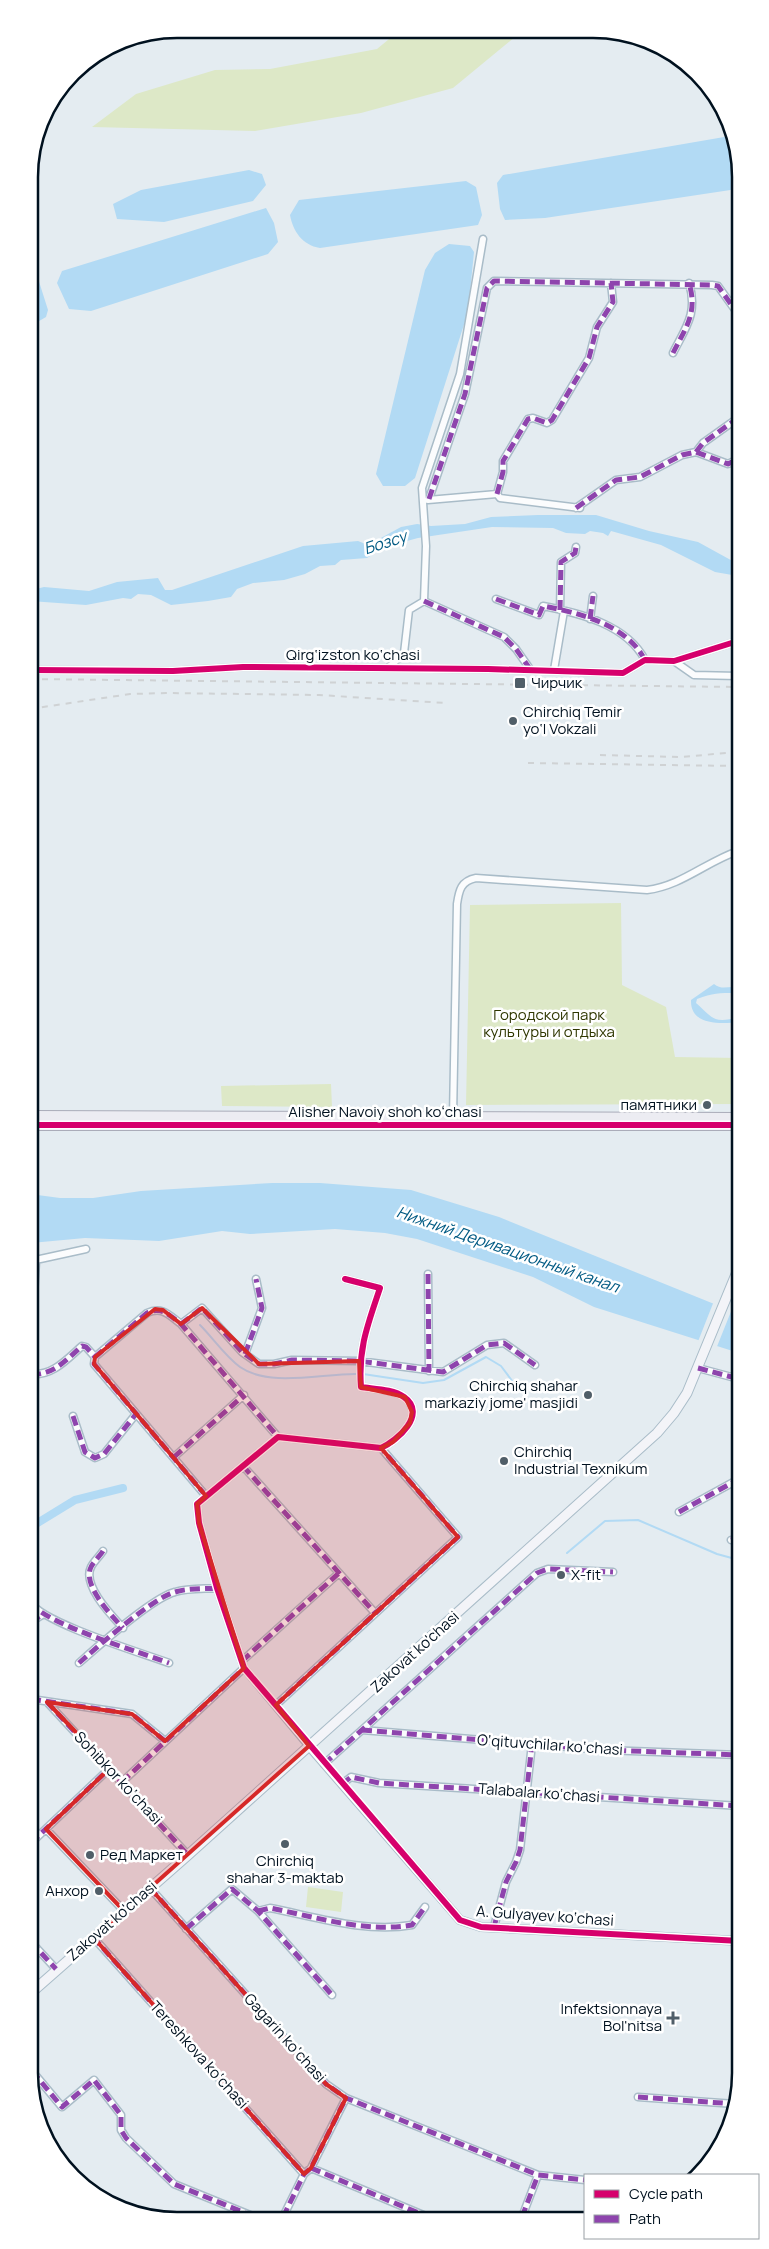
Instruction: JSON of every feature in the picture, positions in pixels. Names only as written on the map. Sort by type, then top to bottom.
[{"type":"main road","name":"Alisher Navoiy shoh koʻchasi","points":[[38,1116],[732,1125]]},
{"type":"main road","name":"Alisher Navoiy shoh koʻchasi","points":[[38,1125],[732,1118]]},
{"type":"main road","name":"Zakovat ko'chasi","points":[[38,1986],[188,1855],[648,1442],[678,1408],[698,1368],[731,1285]]},
{"type":"street","points":[[483,239],[460,374],[422,488],[426,546],[424,601],[504,637],[516,649],[530,669]]},
{"type":"street","points":[[429,499],[465,394],[487,288],[494,281],[689,283],[718,286],[732,306]]},
{"type":"street","points":[[497,494],[503,472],[503,461],[528,419],[533,418],[547,423],[552,420],[589,358],[597,326],[613,302],[611,283]]},
{"type":"street","points":[[673,353],[691,317],[694,300],[689,283]]},
{"type":"street","points":[[696,452],[703,443],[732,422]]},
{"type":"street","points":[[497,494],[500,498],[578,508],[616,480],[640,476],[682,455],[696,452],[728,464],[732,462]]},
{"type":"street","points":[[422,504],[429,499],[497,494]]},
{"type":"street","points":[[554,670],[562,610],[560,562],[576,553],[576,547]]},
{"type":"street","points":[[590,619],[594,596]]},
{"type":"street","points":[[496,598],[539,615],[543,606],[562,610],[619,631],[638,646],[645,660],[674,661],[732,643]]},
{"type":"street","name":"Qirg‘izston ko‘chasi","points":[[388,668],[404,653],[409,610],[424,601]]},
{"type":"street","name":"Qirg‘izston ko‘chasi","points":[[38,670],[173,672],[243,667],[530,669],[623,673],[645,660]]},
{"type":"street","points":[[674,661],[694,675],[732,676]]},
{"type":"street","points":[[453,1121],[457,904],[462,886],[476,878],[638,890],[655,889],[672,885],[732,853]]},
{"type":"street","points":[[38,1260],[86,1249]]},
{"type":"street","points":[[428,1274],[429,1371]]},
{"type":"street","points":[[245,1354],[262,1308],[256,1279]]},
{"type":"street","points":[[206,1496],[94,1364],[95,1357],[155,1309],[163,1310],[181,1324],[244,1395],[278,1437],[381,1448],[394,1442],[410,1423],[410,1404],[405,1398],[397,1394],[362,1387],[360,1362],[364,1334],[380,1288],[345,1279]]},
{"type":"street","points":[[181,1324],[202,1308],[245,1354],[258,1364],[274,1364],[292,1360],[360,1362],[443,1372],[487,1345],[504,1343],[535,1365]]},
{"type":"street","points":[[38,1372],[53,1369],[70,1358],[82,1346],[86,1347],[95,1357]]},
{"type":"street","points":[[698,1368],[731,1377]]},
{"type":"street","points":[[174,1457],[244,1395]]},
{"type":"street","points":[[73,1416],[85,1452],[95,1458],[104,1454],[136,1414]]},
{"type":"street","points":[[278,1437],[197,1504],[199,1524],[217,1588],[243,1665],[310,1746]]},
{"type":"street","points":[[276,1705],[458,1536],[381,1448]]},
{"type":"street","points":[[243,1466],[375,1613]]},
{"type":"street","points":[[679,1512],[731,1483]]},
{"type":"street","points":[[104,1551],[90,1568],[91,1583],[105,1609],[123,1628]]},
{"type":"street","points":[[324,1764],[542,1570],[613,1572]]},
{"type":"street","points":[[122,1782],[339,1573]]},
{"type":"street","points":[[79,1663],[104,1640],[161,1599],[174,1592],[217,1588]]},
{"type":"street","points":[[38,1610],[42,1614],[104,1640],[169,1663]]},
{"type":"street","points":[[38,1617],[42,1614]]},
{"type":"street","name":"Sohibkor ko‘chasi","points":[[38,1700],[132,1714],[165,1741]]},
{"type":"street","name":"Sohibkor ko‘chasi","points":[[47,1702],[110,1768],[188,1855]]},
{"type":"street","name":"O‘qituvchilar ko‘chasi","points":[[362,1730],[604,1750],[731,1755]]},
{"type":"street","points":[[494,1927],[506,1882],[520,1850],[532,1744]]},
{"type":"street","name":"A. Gulyayev ko‘chasi","points":[[310,1746],[450,1911],[460,1920],[473,1925],[494,1927],[731,1940]]},
{"type":"street","points":[[38,1836],[110,1768]]},
{"type":"street","name":"Talabalar ko‘chasi","points":[[342,1784],[351,1777],[379,1783],[731,1805]]},
{"type":"street","points":[[46,1829],[124,1911]]},
{"type":"street","name":"Gagarin ko‘chasi","points":[[150,1888],[326,2084],[346,2098],[538,2175],[584,2180]]},
{"type":"street","points":[[186,1929],[232,1889],[258,1911],[332,1995]]},
{"type":"street","points":[[258,1911],[270,1908],[368,1927],[401,1927],[412,1925],[425,1907]]},
{"type":"street","name":"Tereshkova ko‘chasi","points":[[94,1937],[304,2174]]},
{"type":"street","points":[[38,1950],[56,1969]]},
{"type":"street","points":[[38,2078],[62,2107],[94,2080],[121,2115],[121,2130],[126,2138],[174,2184],[241,2212]]},
{"type":"street","points":[[638,2097],[728,2103]]},
{"type":"street","points":[[285,2212],[304,2174],[311,2168],[346,2098]]},
{"type":"street","points":[[311,2168],[416,2212]]},
{"type":"street","points":[[524,2212],[538,2175]]},
{"type":"highlighted area","points":[[202,1308],[259,1364],[359,1361],[361,1387],[405,1397],[412,1412],[410,1423],[393,1442],[381,1448],[458,1537],[276,1705],[309,1746],[150,1888],[326,2084],[346,2098],[311,2168],[304,2174],[93,1937],[124,1911],[46,1829],[110,1768],[47,1702],[132,1714],[165,1741],[244,1668],[199,1523],[197,1504],[206,1496],[94,1364],[95,1357],[155,1309],[163,1310],[181,1324]]},
{"type":"green space","points":[[390,38],[514,38],[453,88],[361,113],[255,131],[92,127],[136,94],[215,70],[270,69],[377,49]]},
{"type":"green space","name":"Городской парк культуры и отдыха","points":[[621,903],[622,985],[666,1007],[675,1057],[732,1058],[732,1104],[466,1105],[470,905]]},
{"type":"green space","points":[[331,1084],[332,1107],[222,1106],[221,1086]]},
{"type":"green space","points":[[308,1887],[343,1892],[341,1912],[306,1907]]},
{"type":"water","points":[[725,137],[729,149],[732,190],[545,218],[505,220],[500,209],[497,183],[503,175]]},
{"type":"water","points":[[249,170],[262,174],[266,185],[253,201],[164,222],[117,219],[113,204],[141,190]]},
{"type":"water","points":[[466,181],[476,187],[482,215],[478,225],[320,248],[308,244],[299,236],[293,226],[290,215],[299,200]]},
{"type":"water","points":[[266,208],[274,223],[278,242],[268,254],[91,311],[69,309],[57,283],[62,271]]},
{"type":"water","points":[[449,244],[470,246],[474,252],[468,312],[415,478],[405,486],[383,486],[376,474],[425,270],[435,253]]},
{"type":"water","points":[[38,278],[48,310],[46,317],[38,322]]},
{"type":"water","name":"Бозсу","points":[[596,515],[649,531],[698,542],[732,561],[732,575],[715,572],[661,545],[611,531],[608,536],[603,533],[590,531],[585,534],[566,533],[553,528],[492,527],[418,538],[385,547],[367,558],[341,560],[335,565],[320,566],[305,574],[284,580],[253,583],[237,589],[231,597],[208,601],[171,605],[151,595],[138,594],[131,599],[123,598],[86,605],[38,602],[38,588],[44,587],[89,591],[117,582],[158,578],[165,590],[172,590],[303,546],[358,541],[368,545],[401,527],[417,524],[431,526],[465,524],[491,517]]},
{"type":"water","points":[[714,984],[723,988],[732,987],[732,993],[707,996],[697,999],[696,1003],[710,1016],[718,1020],[732,1019],[732,1022],[716,1023],[701,1019],[692,1008],[691,1000]]},
{"type":"water","name":"Нижний Деривационный канал","points":[[272,1183],[320,1183],[411,1190],[499,1217],[731,1311],[731,1351],[594,1307],[533,1277],[417,1239],[385,1233],[335,1229],[250,1234],[222,1231],[159,1241],[85,1238],[38,1242],[38,1195],[60,1198],[93,1198],[141,1191]]},
{"type":"pier","points":[[714,1301],[731,1309],[716,1349],[697,1344]]},
{"type":"waterway","points":[[200,1325],[235,1363],[252,1373],[266,1377],[281,1378],[358,1374]]},
{"type":"waterway","points":[[363,1374],[423,1383],[444,1380],[486,1357],[501,1366],[513,1382]]},
{"type":"waterway","points":[[38,1523],[75,1500],[123,1488]]},
{"type":"waterway","points":[[567,1553],[605,1521],[638,1520],[717,1554],[731,1558]]},
{"type":"railway","points":[[38,679],[732,687]]},
{"type":"railway","points":[[38,708],[130,694],[166,693],[319,695],[446,703]]},
{"type":"railway","points":[[600,755],[680,757],[727,753]]},
{"type":"railway","points":[[528,763],[732,766]]},
{"type":"marked path","points":[[429,499],[465,394],[487,288],[494,281],[712,285],[718,286],[732,306]]},
{"type":"marked path","points":[[497,494],[503,472],[503,461],[528,419],[533,418],[547,423],[552,420],[589,358],[597,327],[613,302],[611,283]]},
{"type":"marked path","points":[[673,353],[689,320],[692,303],[689,283]]},
{"type":"marked path","points":[[696,452],[703,443],[732,422]]},
{"type":"marked path","points":[[576,508],[616,480],[640,477],[682,455],[696,452],[728,464],[732,462]]},
{"type":"marked path","points":[[560,610],[561,562],[575,553],[576,547]]},
{"type":"marked path","points":[[590,619],[593,596]]},
{"type":"marked path","points":[[496,599],[539,615],[543,606],[572,612],[601,622],[627,638],[645,660]]},
{"type":"marked path","points":[[424,601],[504,637],[516,649],[530,669]]},
{"type":"marked path","points":[[428,1274],[429,1371]]},
{"type":"marked path","points":[[245,1354],[262,1308],[256,1279]]},
{"type":"marked path","points":[[181,1324],[202,1308],[242,1352],[259,1364],[274,1364],[292,1360],[359,1361],[443,1372],[487,1345],[504,1343],[535,1365]]},
{"type":"marked path","points":[[206,1496],[94,1364],[95,1357],[147,1313],[157,1310],[161,1311],[181,1324],[278,1437]]},
{"type":"marked path","points":[[38,1374],[59,1366],[82,1346],[86,1347],[95,1357]]},
{"type":"marked path","points":[[698,1368],[731,1377]]},
{"type":"marked path","points":[[174,1457],[244,1395]]},
{"type":"marked path","points":[[73,1416],[85,1452],[95,1458],[104,1454],[136,1414]]},
{"type":"marked path","points":[[276,1705],[458,1537],[381,1448]]},
{"type":"marked path","points":[[243,1466],[375,1613]]},
{"type":"marked path","points":[[679,1512],[731,1483]]},
{"type":"marked path","points":[[103,1551],[91,1567],[89,1574],[91,1582],[99,1599],[123,1628]]},
{"type":"marked path","points":[[324,1764],[537,1573],[548,1569],[613,1572]]},
{"type":"marked path","points":[[242,1661],[339,1573]]},
{"type":"marked path","points":[[79,1663],[126,1623],[166,1596],[185,1590],[217,1588]]},
{"type":"marked path","points":[[38,1610],[53,1619],[94,1637],[169,1663]]},
{"type":"marked path","points":[[38,1618],[42,1615]]},
{"type":"marked path","points":[[122,1782],[244,1668]]},
{"type":"marked path","points":[[38,1700],[132,1714],[165,1741]]},
{"type":"marked path","points":[[47,1702],[188,1855]]},
{"type":"marked path","points":[[362,1730],[604,1750],[731,1755]]},
{"type":"marked path","points":[[494,1927],[506,1882],[520,1850],[532,1744]]},
{"type":"marked path","points":[[38,1836],[110,1768]]},
{"type":"marked path","points":[[342,1784],[351,1777],[379,1783],[731,1805]]},
{"type":"marked path","points":[[150,1888],[326,2084],[346,2098],[538,2175],[584,2180]]},
{"type":"marked path","points":[[186,1929],[232,1889],[258,1911],[332,1995]]},
{"type":"marked path","points":[[258,1911],[270,1908],[359,1926],[394,1927],[412,1925],[425,1907]]},
{"type":"marked path","points":[[93,1937],[304,2174]]},
{"type":"marked path","points":[[38,1950],[56,1969]]},
{"type":"marked path","points":[[38,2078],[62,2107],[94,2080],[121,2115],[121,2130],[126,2138],[174,2184],[243,2212]]},
{"type":"marked path","points":[[638,2097],[728,2103]]},
{"type":"marked path","points":[[285,2212],[304,2174],[311,2168],[346,2098]]},
{"type":"marked path","points":[[311,2168],[416,2212]]},
{"type":"marked path","points":[[524,2212],[538,2175]]},
{"type":"cycle path","points":[[38,670],[173,671],[243,667],[488,669],[623,673],[645,660],[674,661],[732,643]]},
{"type":"cycle path","points":[[38,1125],[732,1125]]},
{"type":"cycle path","points":[[345,1279],[380,1288],[363,1348],[360,1373],[361,1387],[400,1394],[411,1404],[413,1411],[411,1419],[402,1433],[381,1448],[278,1437],[197,1504],[199,1523],[217,1588],[244,1668],[460,1920],[481,1927],[731,1941]]},
{"type":"place","name":"Чирчик","points":[[520,683]]},
{"type":"place","name":"Chirchiq Temir yo‘l Vokzali","points":[[513,721]]},
{"type":"place","name":"памятники","points":[[707,1105]]},
{"type":"place","name":"Chirchiq shahar markaziy jome' masjidi","points":[[588,1395]]},
{"type":"place","name":"Chirchiq Industrial Texnikum","points":[[504,1461]]},
{"type":"place","name":"X-fit","points":[[561,1575]]},
{"type":"place","name":"Chirchiq shahar 3-maktab","points":[[285,1844]]},
{"type":"place","name":"Ред Маркет","points":[[90,1855]]},
{"type":"place","name":"Анхор","points":[[99,1891]]},
{"type":"place","name":"Infektsionnaya Bol'nitsa","points":[[673,2018]]}]
